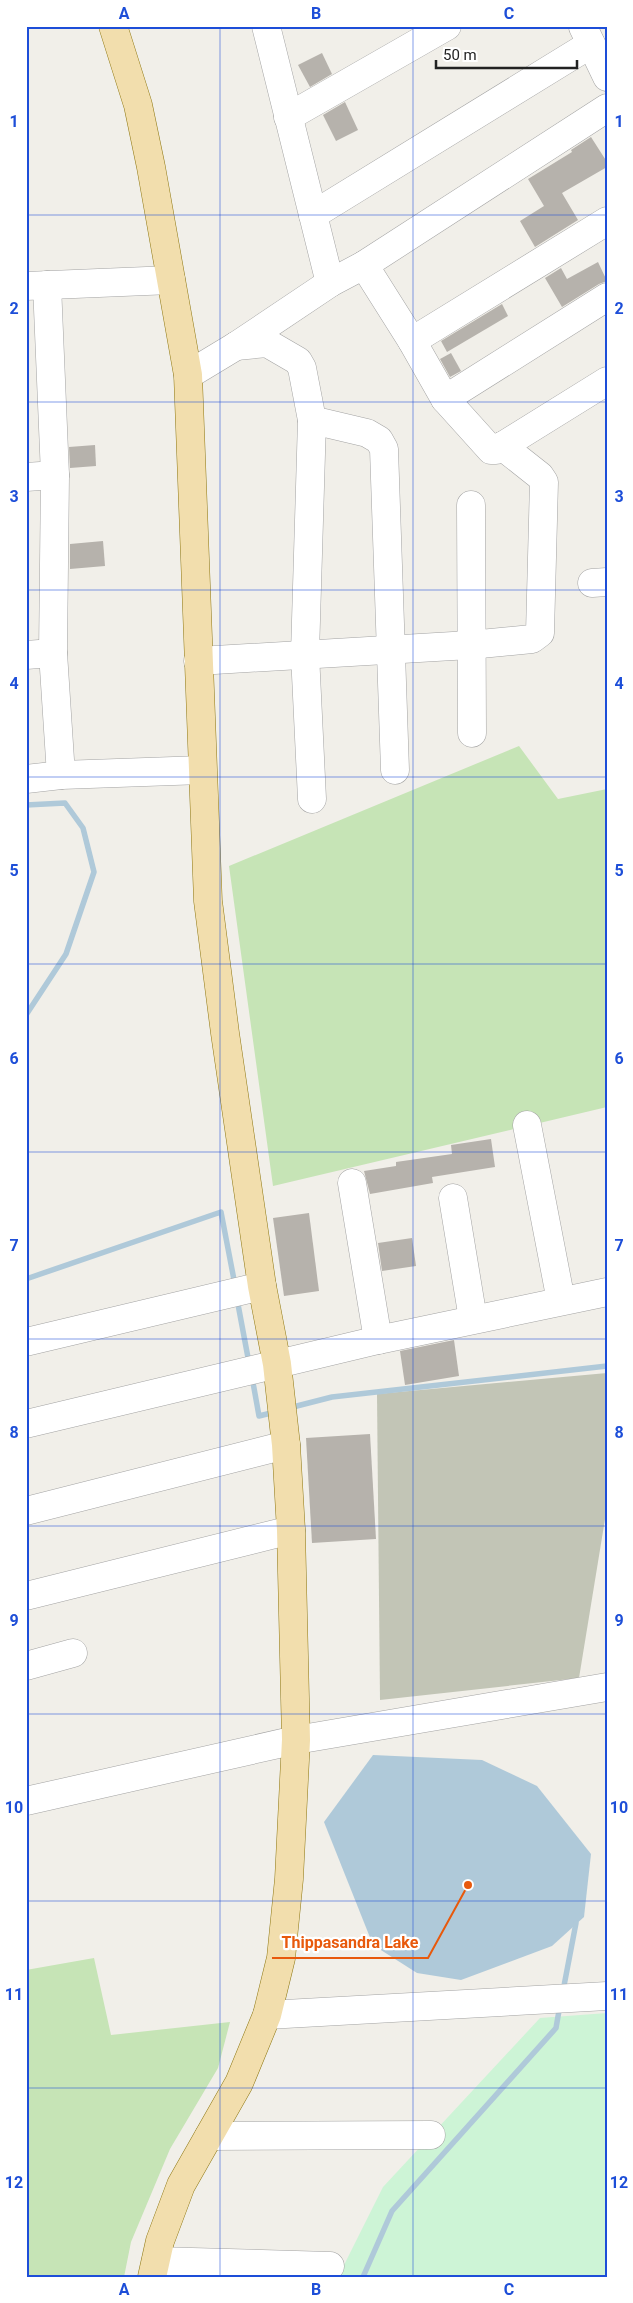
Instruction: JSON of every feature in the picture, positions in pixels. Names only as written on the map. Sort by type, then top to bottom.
[{"type":"main road","points":[[113,26],[138,105],[188,375],[195,518],[198,661],[208,901],[262,1286],[277,1364],[284,1426],[291,1530],[296,1740],[288,1889],[281,1958],[267,2015],[239,2083],[181,2186],[160,2242],[154,2269]]},
{"type":"street","points":[[288,117],[446,26]]},
{"type":"street","points":[[268,27],[288,117],[330,283]]},
{"type":"street","points":[[313,215],[587,35],[607,77]]},
{"type":"street","points":[[188,375],[236,346],[330,283],[364,265],[607,108]]},
{"type":"street","points":[[412,341],[607,221]]},
{"type":"street","points":[[364,265],[412,341],[444,399],[486,446],[496,450],[607,382]]},
{"type":"street","points":[[61,775],[53,653],[55,474],[36,286],[171,280]]},
{"type":"street","points":[[444,399],[607,297]]},
{"type":"street","points":[[236,346],[267,343],[286,352],[298,361],[302,368],[312,420],[305,654],[312,799]]},
{"type":"street","points":[[312,420],[367,434],[379,440],[384,449],[394,770]]},
{"type":"street","points":[[198,661],[389,648],[470,645],[532,639],[540,633],[544,482],[540,476],[502,446]]},
{"type":"street","points":[[26,476],[55,474]]},
{"type":"street","points":[[471,505],[470,645],[472,733]]},
{"type":"street","points":[[26,655],[53,653]]},
{"type":"street","points":[[26,779],[61,775],[202,770]]},
{"type":"street","points":[[526,1125],[561,1301]]},
{"type":"street","points":[[352,1184],[378,1340]]},
{"type":"street","points":[[453,1198],[473,1319]]},
{"type":"street","points":[[26,1342],[262,1286]]},
{"type":"street","points":[[26,1424],[378,1340],[607,1292]]},
{"type":"street","points":[[26,1511],[284,1426]]},
{"type":"street","points":[[26,1596],[291,1530]]},
{"type":"street","points":[[26,1666],[72,1653]]},
{"type":"street","points":[[26,1802],[296,1740],[607,1687]]},
{"type":"street","points":[[267,2015],[607,1996]]},
{"type":"street","points":[[209,2136],[431,2135]]},
{"type":"street","points":[[154,2269],[330,2266]]},
{"type":"shaded area","points":[[607,1373],[607,1507],[579,1678],[380,1700],[377,1394]]},
{"type":"green space","points":[[519,746],[558,799],[607,789],[607,1107],[273,1186],[229,866]]},
{"type":"green space","points":[[94,1958],[111,2035],[230,2022],[218,2068],[170,2149],[131,2242],[124,2277],[26,2277],[26,1970]]},
{"type":"green space","points":[[607,2013],[607,2277],[338,2277],[383,2187],[540,2018]]},
{"type":"water","points":[[373,1755],[482,1760],[537,1786],[591,1854],[584,1917],[552,1946],[461,1980],[417,1973],[373,1945],[324,1822]]},
{"type":"building","points":[[322,53],[332,74],[310,87],[298,65]]},
{"type":"building","points":[[345,102],[358,130],[336,141],[323,115]]},
{"type":"building","points":[[591,137],[607,162],[607,167],[562,193],[578,220],[535,247],[520,221],[544,206],[528,179],[572,152],[571,150]]},
{"type":"building","points":[[598,262],[607,281],[562,307],[545,278],[561,268],[567,279]]},
{"type":"building","points":[[502,304],[508,316],[447,352],[441,341]]},
{"type":"building","points":[[451,353],[461,371],[450,377],[440,359]]},
{"type":"building","points":[[95,445],[96,466],[70,468],[69,447]]},
{"type":"building","points":[[103,541],[105,566],[70,569],[70,544]]},
{"type":"building","points":[[491,1139],[495,1167],[432,1177],[433,1183],[370,1194],[364,1171],[396,1166],[396,1162],[452,1154],[451,1145]]},
{"type":"building","points":[[309,1213],[319,1291],[284,1296],[273,1218]]},
{"type":"building","points":[[412,1238],[416,1266],[382,1271],[378,1243]]},
{"type":"building","points":[[454,1340],[459,1376],[405,1385],[400,1351]]},
{"type":"building","points":[[370,1434],[376,1539],[312,1543],[306,1438]]},
{"type":"waterway","points":[[26,805],[65,803],[83,828],[94,872],[66,954],[26,1015]]},
{"type":"waterway","points":[[26,1279],[221,1212],[235,1285]]},
{"type":"waterway","points":[[237,1299],[249,1363]]},
{"type":"waterway","points":[[289,1408],[332,1397],[607,1366]]},
{"type":"waterway","points":[[252,1377],[259,1416],[275,1412]]},
{"type":"waterway","points":[[563,1991],[576,1923]]},
{"type":"waterway","points":[[363,2277],[392,2211],[556,2028],[560,2005]]},
{"type":"place","name":"Thippasandra Lake","points":[[468,1885]]}]
